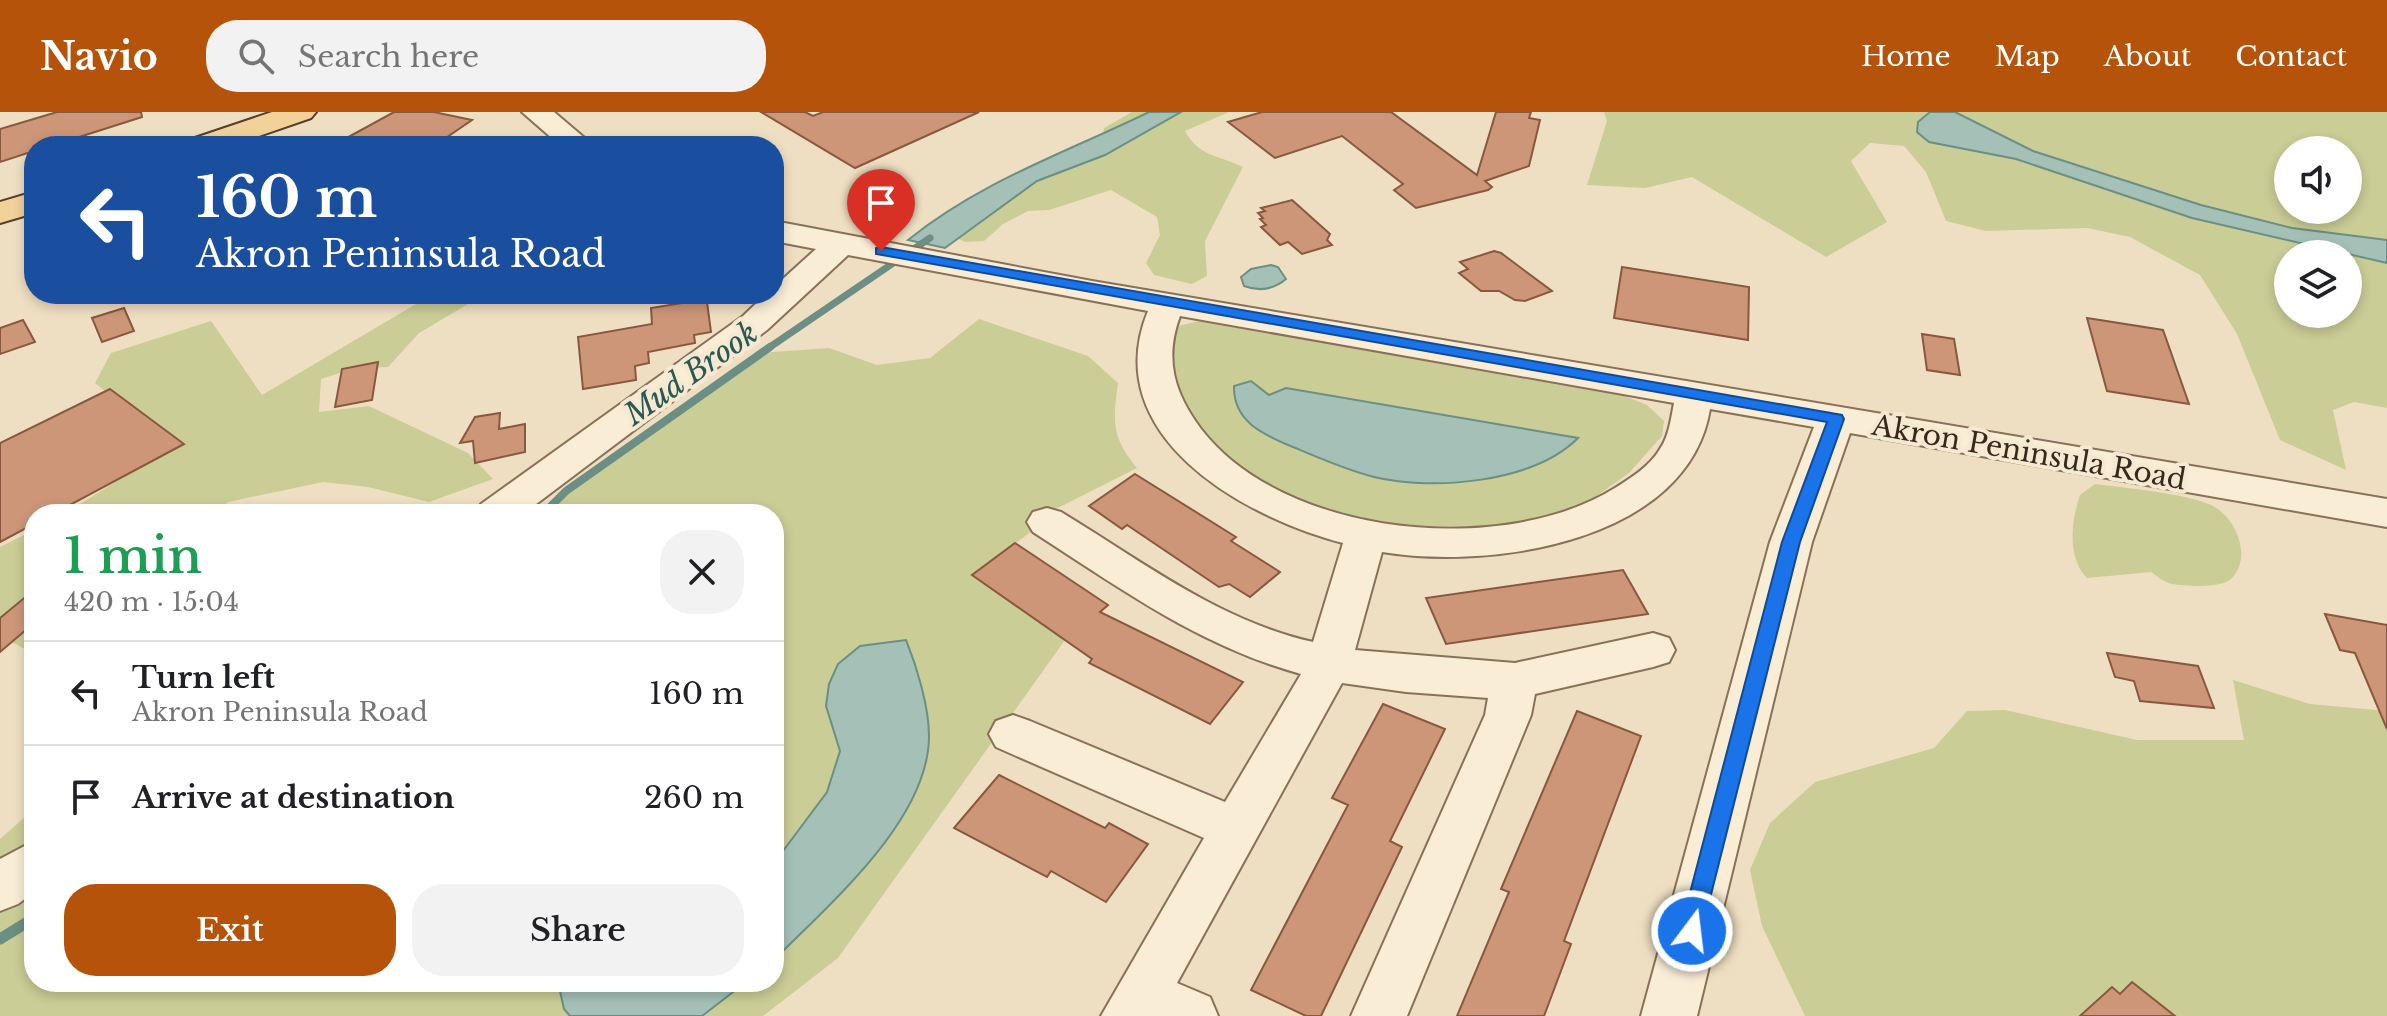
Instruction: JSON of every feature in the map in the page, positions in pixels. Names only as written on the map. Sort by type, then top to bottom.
[{"type":"main road","points":[[230,136],[301,112]]},
{"type":"main road","points":[[0,213],[24,205]]},
{"type":"street","points":[[536,112],[566,136]]},
{"type":"street","name":"Akron Peninsula Road","points":[[784,233],[2387,513]]},
{"type":"street","points":[[784,296],[839,245]]},
{"type":"street","points":[[1168,302],[1153,348],[1155,378],[1164,403],[1184,435],[1212,465],[1254,494],[1366,535],[1429,542],[1493,541],[1559,529],[1604,511],[1645,488],[1675,457],[1691,417],[1693,394]]},
{"type":"street","points":[[509,504],[755,323],[775,304]]},
{"type":"street","points":[[1669,1016],[1791,542],[1836,419]]},
{"type":"street","points":[[1047,522],[1176,604],[1230,632],[1329,664],[1388,673],[1515,681],[1653,650]]},
{"type":"street","points":[[1190,1016],[1135,1005],[1329,664],[1366,535]]},
{"type":"street","points":[[1379,1016],[1508,715],[1515,681]]},
{"type":"street","points":[[1013,734],[1236,829]]},
{"type":"street","points":[[0,888],[24,870]]},
{"type":"green space","points":[[1132,112],[1229,112],[1185,131],[1203,151],[1243,167],[1205,241],[1207,276],[1192,284],[1154,275],[1146,263],[1160,235],[1157,217],[1111,190],[1049,210],[1028,211],[1003,224],[984,241],[965,242],[959,239],[1037,181],[1100,152],[1104,128]]},
{"type":"green space","points":[[1604,112],[2387,112],[2387,408],[2354,402],[2333,410],[2346,470],[2280,440],[2237,334],[2200,275],[2130,237],[2087,228],[1986,231],[1946,221],[1926,172],[1904,146],[1870,143],[1851,161],[1887,222],[1826,257],[1692,177],[1645,188],[1587,185],[1607,121]]},
{"type":"green space","points":[[416,304],[468,304],[419,333],[388,367],[352,369],[321,379],[319,412],[369,406],[468,453],[493,479],[429,502],[368,487],[323,482],[226,504],[80,504],[173,446],[95,383],[111,353],[211,321],[262,395]]},
{"type":"green space","points":[[979,319],[1088,356],[1118,383],[1115,408],[1118,437],[1137,468],[1028,523],[1035,529],[972,575],[1065,640],[838,958],[763,1016],[0,1016],[0,839],[24,818],[24,992],[784,992],[784,504],[553,504],[566,491],[760,353],[829,348],[877,365],[930,358]]},
{"type":"green space","points":[[1200,321],[1426,356],[1622,395],[1647,405],[1664,421],[1662,436],[1629,473],[1585,504],[1519,524],[1465,529],[1359,524],[1267,490],[1207,449],[1176,408],[1169,328]]},
{"type":"green space","points":[[2095,484],[2170,494],[2220,510],[2238,537],[2241,559],[2238,569],[2227,581],[2204,586],[2169,583],[2151,572],[2087,578],[2076,560],[2073,527],[2080,495]]},
{"type":"green space","points":[[24,535],[24,649],[10,641],[0,648],[0,547]]},
{"type":"green space","points":[[2233,680],[2310,704],[2387,711],[2387,1016],[1805,1016],[1762,926],[1750,870],[1770,823],[1815,782],[1934,748],[1967,711],[2005,710],[2137,740],[2244,740]]},
{"type":"water","points":[[1149,112],[1181,112],[1105,155],[1037,181],[945,248],[908,240],[994,184]]},
{"type":"water","points":[[1930,112],[1955,112],[2033,151],[2201,205],[2292,228],[2387,240],[2387,263],[2362,257],[2362,240],[2287,240],[2192,218],[2016,159],[1929,142],[1917,132],[1918,122]]},
{"type":"water","points":[[1271,265],[1278,267],[1286,279],[1266,289],[1244,286],[1241,277],[1251,269]]},
{"type":"water","points":[[1251,381],[1269,395],[1286,388],[1578,438],[1559,453],[1535,465],[1481,480],[1424,483],[1374,477],[1282,442],[1252,426],[1239,409],[1234,386]]},
{"type":"water","points":[[906,640],[927,713],[929,736],[925,767],[913,799],[872,858],[784,950],[784,850],[827,792],[840,751],[826,706],[829,684],[838,664],[860,646]]},
{"type":"water","points":[[560,992],[733,992],[702,1016],[570,1016],[564,1009]]},
{"type":"building","points":[[57,112],[141,112],[142,117],[82,136],[24,136],[24,154],[0,162],[0,129]]},
{"type":"building","points":[[394,112],[434,112],[472,120],[449,136],[350,136]]},
{"type":"building","points":[[761,112],[805,112],[813,116],[823,112],[979,112],[855,168]]},
{"type":"building","points":[[1262,112],[1391,112],[1477,175],[1496,112],[1531,112],[1529,118],[1540,120],[1529,166],[1485,181],[1492,187],[1488,190],[1416,208],[1394,190],[1403,184],[1342,136],[1275,158],[1228,122]]},
{"type":"building","points":[[1292,200],[1330,234],[1327,240],[1332,245],[1302,254],[1288,242],[1280,245],[1261,227],[1266,225],[1258,213],[1265,211],[1261,208]]},
{"type":"building","points":[[1494,251],[1552,291],[1525,301],[1515,300],[1499,291],[1481,291],[1459,273],[1468,269],[1460,262]]},
{"type":"building","points":[[1622,267],[1749,287],[1748,340],[1614,318]]},
{"type":"building","points":[[707,304],[711,332],[694,335],[695,343],[648,352],[649,363],[635,366],[636,380],[583,389],[578,337],[652,324],[651,308]]},
{"type":"building","points":[[124,308],[134,331],[102,342],[92,318]]},
{"type":"building","points":[[2087,318],[2163,330],[2189,404],[2107,391]]},
{"type":"building","points":[[23,320],[35,342],[0,354],[0,328]]},
{"type":"building","points":[[1922,334],[1954,339],[1960,375],[1927,370]]},
{"type":"building","points":[[378,362],[372,400],[335,407],[342,369]]},
{"type":"building","points":[[110,389],[184,444],[72,504],[24,504],[24,529],[0,542],[0,443]]},
{"type":"building","points":[[500,413],[499,429],[525,424],[525,452],[475,463],[473,441],[460,443],[475,417]]},
{"type":"building","points":[[1135,474],[1236,537],[1231,541],[1280,572],[1250,597],[1229,584],[1219,587],[1127,525],[1122,529],[1089,506]]},
{"type":"building","points":[[1015,543],[1108,605],[1100,612],[1243,682],[1210,724],[1089,663],[1092,659],[972,575]]},
{"type":"building","points":[[1623,570],[1648,614],[1446,644],[1426,598]]},
{"type":"building","points":[[24,598],[24,632],[0,652],[0,618]]},
{"type":"building","points":[[2325,614],[2387,625],[2387,729],[2355,653],[2340,650]]},
{"type":"building","points":[[2107,653],[2198,666],[2214,708],[2140,701],[2134,681],[2115,677]]},
{"type":"building","points":[[1383,704],[1445,729],[1390,841],[1402,847],[1321,1016],[1306,1016],[1251,990],[1348,805],[1332,798]]},
{"type":"building","points":[[1577,711],[1641,736],[1564,941],[1571,944],[1544,1016],[1457,1016],[1509,892],[1501,889]]},
{"type":"building","points":[[999,775],[1105,828],[1109,823],[1148,844],[1106,902],[1051,871],[1047,877],[954,828]]},
{"type":"building","points":[[2132,982],[2175,1016],[2080,1016],[2112,987],[2120,994]]},
{"type":"waterway","name":"Mud Brook","points":[[767,349],[930,238]]},
{"type":"waterway","name":"Mud Brook","points":[[553,504],[566,491],[770,347]]},
{"type":"waterway","name":"Mud Brook","points":[[0,939],[24,924]]},
{"type":"route","points":[[881,251],[1092,291],[1202,307],[1836,419],[1791,542],[1692,931]]}]
